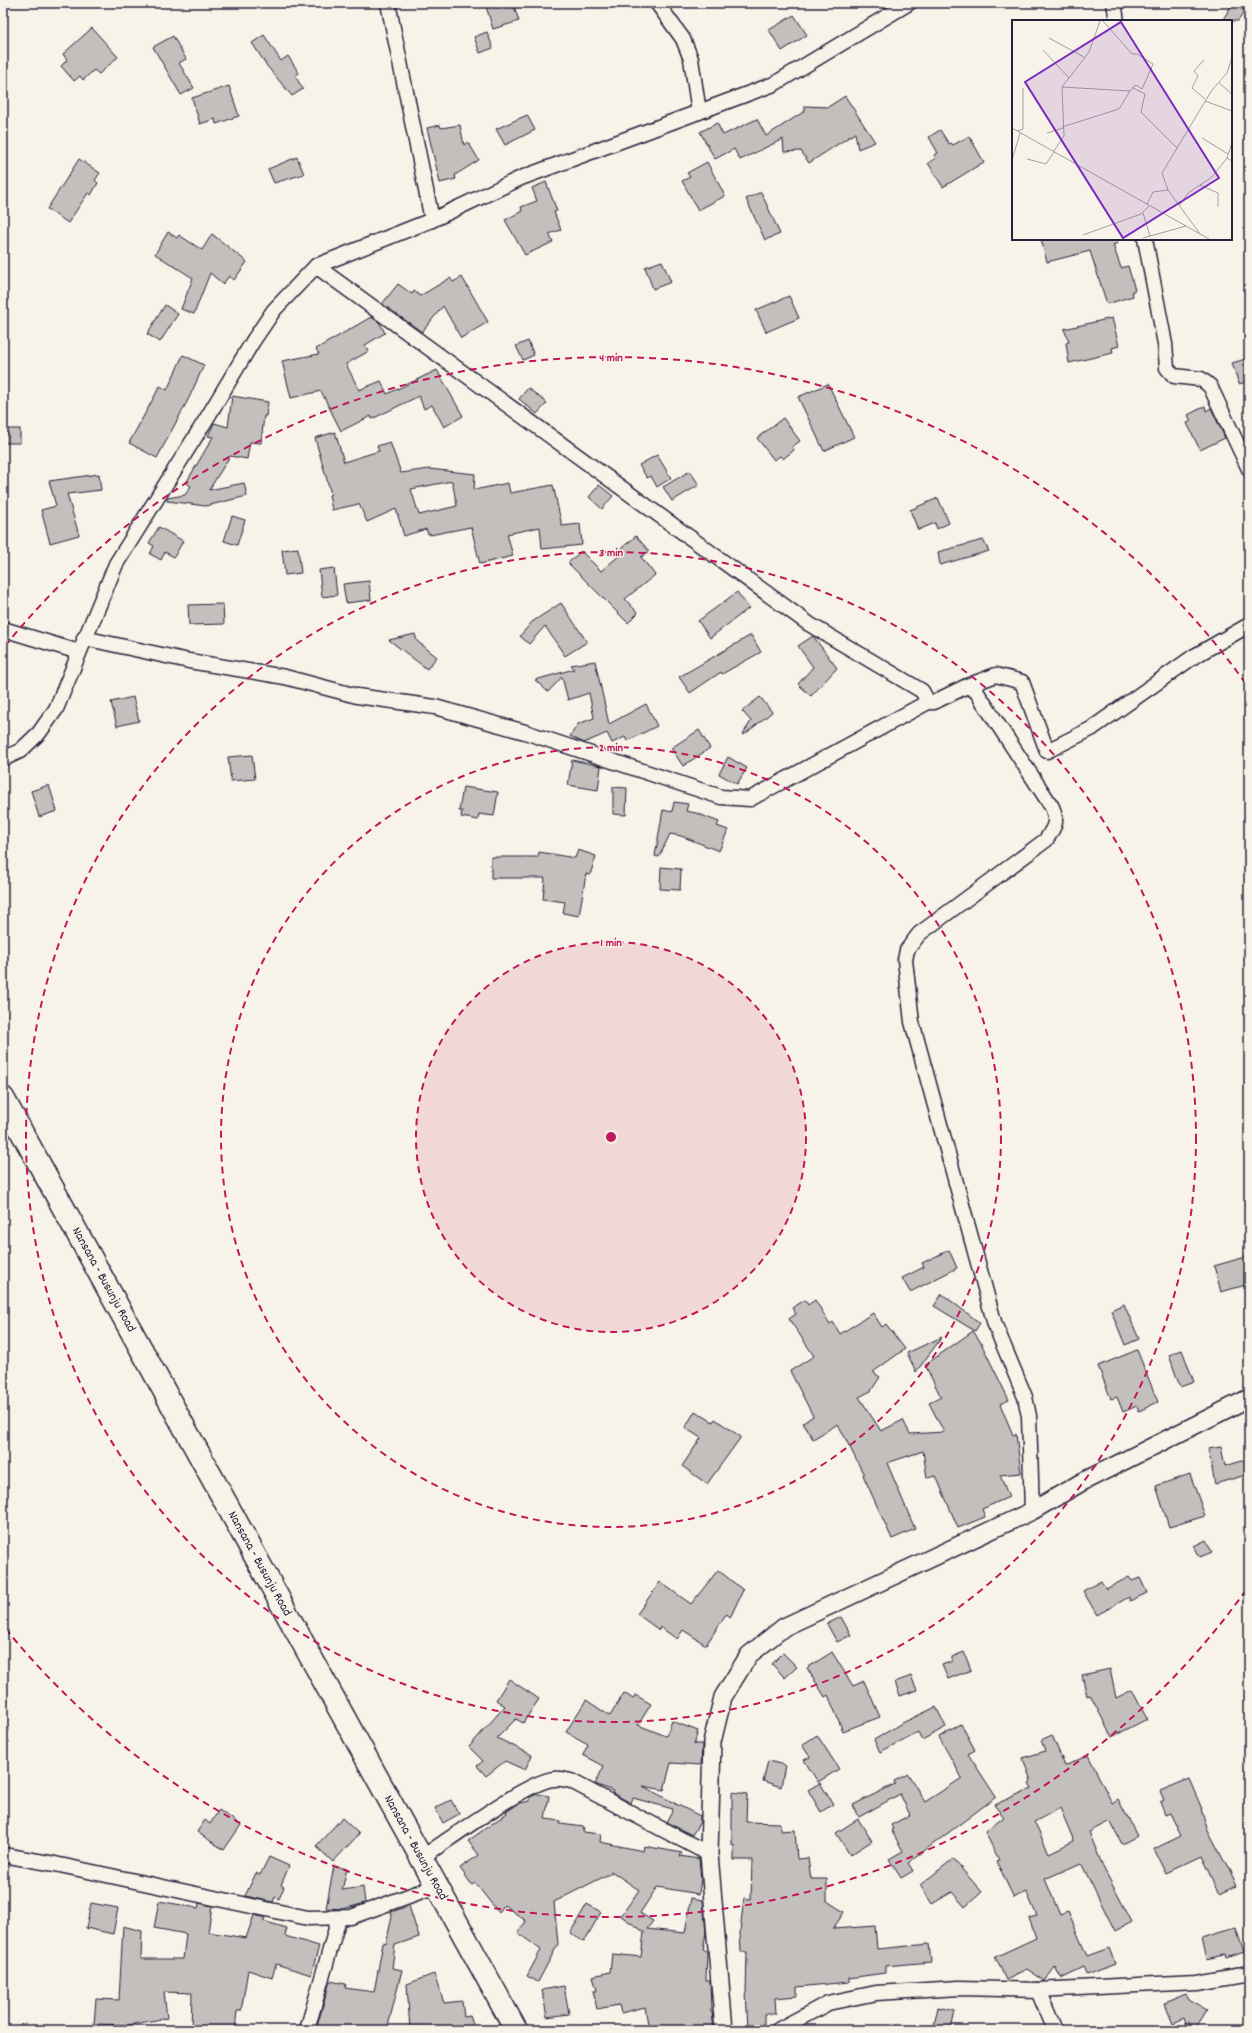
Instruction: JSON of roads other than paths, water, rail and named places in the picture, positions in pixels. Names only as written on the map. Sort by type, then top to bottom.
[{"type":"main road","name":"Nansana - Busunju Road","points":[[3,1098],[516,2030]]},
{"type":"street","points":[[388,3],[432,220]]},
{"type":"street","points":[[657,3],[683,39],[691,60],[699,112]]},
{"type":"street","points":[[3,759],[20,751],[39,733],[56,709],[84,638],[116,564],[253,340],[274,310],[316,266],[432,220],[521,178],[774,84],[909,3]]},
{"type":"street","points":[[1114,3],[1116,20]]},
{"type":"street","points":[[1145,240],[1165,344],[1167,368],[1174,376],[1201,379],[1210,386],[1249,469]]},
{"type":"street","points":[[316,266],[809,624],[915,687],[922,692],[928,702]]},
{"type":"street","points":[[84,638],[189,661],[285,677],[357,696],[435,707],[532,734],[721,797],[750,799],[928,702],[934,702],[966,686],[996,675],[1022,682],[1047,751],[1091,728],[1193,657],[1249,625]]},
{"type":"street","points":[[3,629],[79,652]]},
{"type":"street","points":[[966,686],[976,691],[1052,807],[1056,819],[1053,829],[1046,840],[919,934],[907,950],[905,960],[912,1022],[995,1324],[1025,1397],[1029,1416],[1032,1511]]},
{"type":"street","points":[[724,2030],[709,1854],[712,1742],[723,1697],[749,1656],[784,1627],[1032,1511],[1082,1482],[1249,1398]]},
{"type":"street","points":[[421,1858],[513,1797],[555,1778],[571,1781],[709,1854]]},
{"type":"street","points":[[3,1855],[55,1864],[308,1918],[351,1917],[436,1886]]},
{"type":"street","points":[[307,2030],[339,1918]]},
{"type":"street","points":[[778,2030],[828,2003],[876,1993],[959,1988],[1038,1990],[1197,1982],[1249,1973]]},
{"type":"street","points":[[1038,1990],[1055,2030]]}]
